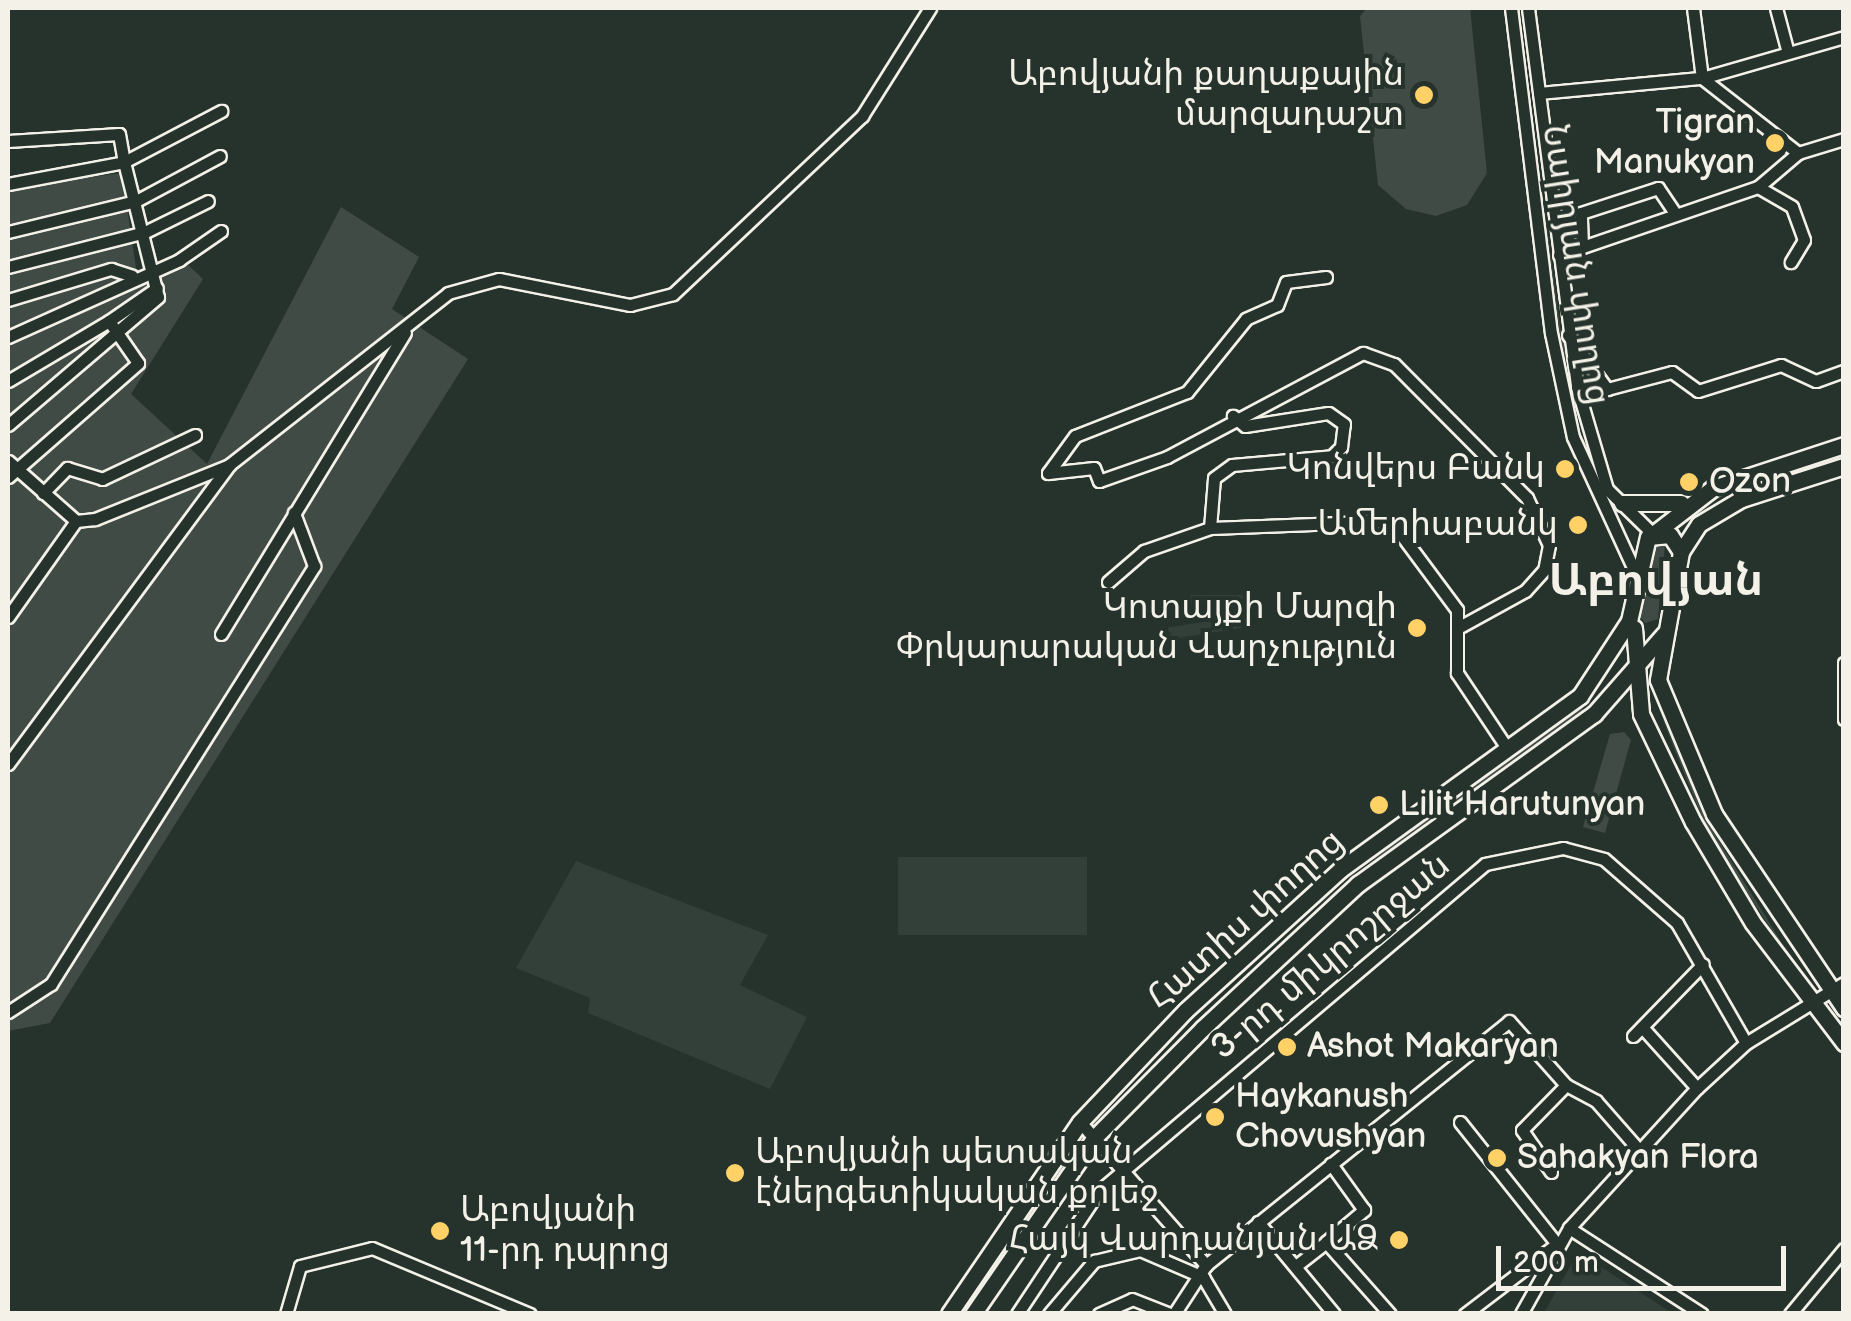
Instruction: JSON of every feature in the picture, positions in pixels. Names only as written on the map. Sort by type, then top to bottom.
[{"type":"main road","points":[[1622,503],[1668,508],[1844,444]]},
{"type":"main road","points":[[1844,466],[1721,508],[1682,552],[1658,680],[1693,773],[1836,988],[1844,1008]]},
{"type":"main road","points":[[1698,496],[1654,532],[1637,576],[1631,678],[1693,822],[1809,1004],[1844,1043]]},
{"type":"main road","points":[[1654,532],[1682,552]]},
{"type":"main road","points":[[1632,624],[1664,632]]},
{"type":"main road","name":"Հատիս փողոց","points":[[949,1314],[1080,1122],[1300,905],[1580,696],[1632,624]]},
{"type":"main road","name":"Հատիս փողոց","points":[[973,1314],[1095,1137],[1358,884],[1631,678],[1664,632]]},
{"type":"street","points":[[8,764],[229,465],[406,330],[448,293],[500,279],[630,305],[673,294],[862,116],[930,8]]},
{"type":"street","name":"Նաիրյան փողոց","points":[[1511,8],[1550,334],[1573,438],[1637,576]]},
{"type":"street","name":"Նաիրյան փողոց","points":[[1528,8],[1566,333],[1599,470],[1622,503],[1654,532]]},
{"type":"street","points":[[1692,8],[1702,78],[1798,153]]},
{"type":"street","points":[[1776,8],[1787,50]]},
{"type":"street","points":[[1539,93],[1702,78],[1787,50],[1844,37]]},
{"type":"street","points":[[8,184],[124,162],[221,111]]},
{"type":"street","points":[[8,141],[119,134],[157,288],[156,304],[122,336],[8,424]]},
{"type":"street","points":[[1559,255],[1758,187],[1798,153],[1844,140]]},
{"type":"street","points":[[8,232],[136,201],[220,156]]},
{"type":"street","points":[[1758,187],[1792,207],[1804,245],[1791,262]]},
{"type":"street","points":[[1582,247],[1581,214],[1658,188],[1676,214]]},
{"type":"street","points":[[8,267],[145,232],[208,200]]},
{"type":"street","points":[[8,337],[221,230]]},
{"type":"street","points":[[8,300],[110,269],[132,276]]},
{"type":"street","points":[[1326,276],[1286,282],[1277,305],[1246,319],[1186,392],[1075,436],[1048,473],[1094,468],[1098,481],[1167,458],[1233,416],[1363,354],[1394,364],[1462,423],[1527,498],[1549,545],[1544,570],[1525,591],[1462,626]]},
{"type":"street","points":[[8,381],[157,288]]},
{"type":"street","points":[[76,521],[11,469],[138,362],[109,321]]},
{"type":"street","points":[[221,634],[406,330]]},
{"type":"street","points":[[1566,333],[1607,389],[1672,372],[1698,390],[1781,365],[1816,381],[1844,371]]},
{"type":"street","points":[[1210,528],[1214,478],[1232,465],[1332,456],[1341,448],[1344,424],[1328,413],[1244,426],[1233,416]]},
{"type":"street","points":[[43,493],[67,468],[102,480],[195,435]]},
{"type":"street","points":[[8,617],[76,521],[229,465]]},
{"type":"street","points":[[8,1012],[52,984],[314,566],[294,512]]},
{"type":"street","points":[[1108,582],[1144,551],[1210,528],[1392,521],[1462,626],[1457,673],[1506,748]]},
{"type":"street","points":[[1844,663],[1844,719]]},
{"type":"street","name":"3-րդ միկրոշրջան","points":[[1020,1308],[1124,1167],[1484,864],[1563,848],[1604,860],[1677,923],[1746,1043]]},
{"type":"street","points":[[1697,1088],[1637,1031],[1704,964]]},
{"type":"street","points":[[1521,1314],[1558,1244],[1638,1149],[1746,1043],[1836,988]]},
{"type":"street","points":[[1099,1314],[1132,1299],[1172,1314],[1204,1271],[1258,1222],[1509,1022],[1566,1085],[1596,1102],[1638,1149]]},
{"type":"street","points":[[1551,1172],[1522,1130],[1566,1085]]},
{"type":"street","points":[[1080,1122],[1124,1167],[1204,1271],[1224,1314]]},
{"type":"street","points":[[1460,1122],[1558,1244]]},
{"type":"street","points":[[1297,1265],[1364,1210],[1331,1164]]},
{"type":"street","points":[[1258,1222],[1334,1314]]},
{"type":"street","points":[[1570,1228],[1702,1314]]},
{"type":"street","points":[[1326,1242],[1390,1314]]},
{"type":"street","points":[[1464,1314],[1558,1244]]},
{"type":"street","points":[[286,1314],[300,1266],[372,1248],[530,1314]]},
{"type":"street","points":[[1790,1314],[1844,1249]]},
{"type":"street","points":[[1020,1308],[1050,1313],[1076,1274],[1116,1252],[1164,1253],[1204,1271]]},
{"type":"shaded area","name":"Աբովյանի քաղաքային մարզադաշտ","points":[[1367,8],[1470,8],[1487,173],[1467,205],[1436,216],[1406,209],[1378,185],[1360,16]]},
{"type":"shaded area","points":[[1518,8],[1560,326],[1592,468],[1556,328]]},
{"type":"shaded area","points":[[122,173],[138,281],[183,260],[203,279],[131,394],[207,464],[341,207],[419,257],[392,309],[468,359],[50,1023],[8,1031],[8,188]]},
{"type":"shaded area","points":[[1665,544],[1658,619],[1645,623],[1639,615],[1653,548]]},
{"type":"shaded area","points":[[1190,595],[1251,595],[1251,605],[1190,605]]},
{"type":"shaded area","points":[[1241,616],[1243,628],[1170,639],[1168,628]]},
{"type":"shaded area","points":[[1581,707],[1584,710],[1317,906],[1468,784]]},
{"type":"shaded area","points":[[1660,713],[1712,830],[1807,984],[1708,832]]},
{"type":"shaded area","points":[[1624,732],[1631,740],[1605,833],[1583,827],[1610,734]]},
{"type":"shaded area","points":[[898,857],[1087,857],[1087,935],[898,935]]},
{"type":"shaded area","points":[[576,861],[768,935],[740,985],[807,1017],[770,1089],[588,1013],[590,998],[516,968]]},
{"type":"shaded area","points":[[1578,1252],[1672,1313],[1544,1313]]},
{"type":"place","name":"Աբովյանի քաղաքային մարզադաշտ","points":[[1424,95]]},
{"type":"place","name":"Tigran Manukyan","points":[[1775,143]]},
{"type":"place","name":"Կոնվերս Բանկ","points":[[1565,469]]},
{"type":"place","name":"Ozon","points":[[1689,482]]},
{"type":"place","name":"Ամերիաբանկ","points":[[1578,525]]},
{"type":"place","name":"Կոտայքի Մարզի Փրկարարական Վարչություն","points":[[1417,628]]},
{"type":"place","name":"Lilit Harutunyan","points":[[1379,805]]},
{"type":"place","name":"Ashot Makaryan","points":[[1287,1047]]},
{"type":"place","name":"Haykanush Chovushyan","points":[[1215,1117]]},
{"type":"place","name":"Sahakyan Flora","points":[[1497,1158]]},
{"type":"place","name":"Աբովյանի պետական էներգետիկական քոլեջ","points":[[735,1173]]},
{"type":"place","name":"Աբովյանի 11-րդ դպրոց","points":[[440,1231]]},
{"type":"place","name":"Հայկ Վարդանյան ԱՁ","points":[[1399,1240]]},
{"type":"district","name":"Աբովյան","points":[[1656,582]]}]
